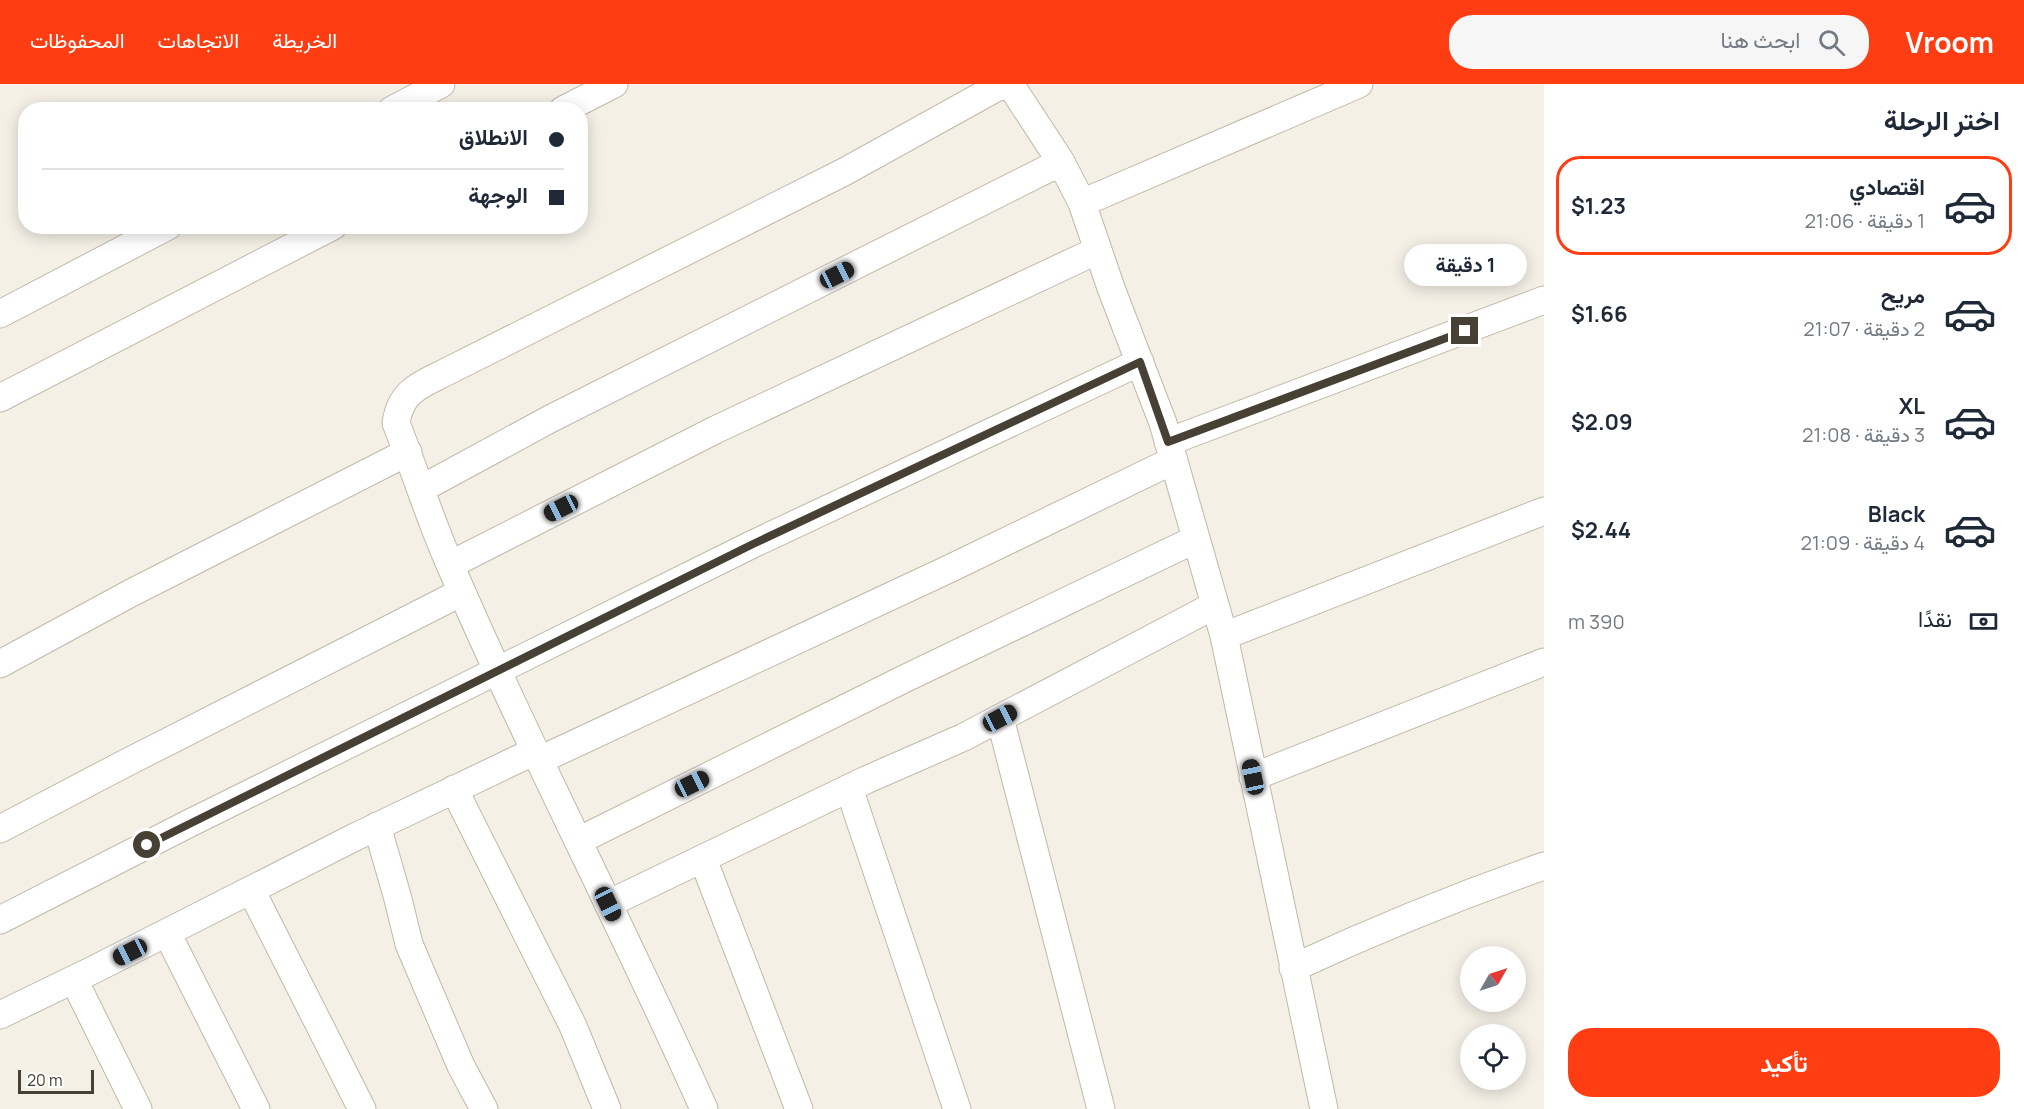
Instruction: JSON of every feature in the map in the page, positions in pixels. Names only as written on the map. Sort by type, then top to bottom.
[{"type":"street","points":[[407,102],[441,84]]},
{"type":"street","points":[[579,102],[614,84]]},
{"type":"street","points":[[704,1109],[655,998],[578,842],[450,565],[396,423],[402,401],[410,392],[844,172],[1003,84]]},
{"type":"street","points":[[1010,84],[1061,162],[1082,203],[1171,451],[1224,636],[1324,1109]]},
{"type":"street","points":[[1082,203],[1359,84]]},
{"type":"street","points":[[421,489],[550,419],[1061,162]]},
{"type":"street","points":[[0,314],[153,234]]},
{"type":"street","points":[[0,398],[318,234]]},
{"type":"street","points":[[450,565],[715,430],[1098,250]]},
{"type":"street","points":[[0,1015],[454,789],[537,755],[951,568],[1171,451],[1544,300]]},
{"type":"street","points":[[0,920],[753,544],[1140,362]]},
{"type":"street","points":[[0,664],[142,588],[408,452]]},
{"type":"street","points":[[1224,636],[1544,511]]},
{"type":"street","points":[[578,842],[883,690],[1196,539]]},
{"type":"street","points":[[0,829],[132,759],[462,592]]},
{"type":"street","points":[[608,904],[849,788],[964,737],[1215,605]]},
{"type":"street","points":[[1253,777],[1544,662]]},
{"type":"street","points":[[1000,718],[1101,1109]]},
{"type":"street","points":[[849,788],[957,1109]]},
{"type":"street","points":[[454,789],[573,1026],[607,1109]]},
{"type":"street","points":[[377,826],[409,944],[456,1055],[484,1109]]},
{"type":"street","points":[[703,859],[799,1109]]},
{"type":"street","points":[[1293,968],[1420,912],[1544,866]]},
{"type":"street","points":[[251,890],[362,1109]]},
{"type":"street","points":[[167,933],[256,1109]]},
{"type":"street","points":[[74,980],[138,1109]]},
{"type":"route","points":[[147,845],[753,544],[1140,362],[1168,442],[1465,331]]}]
